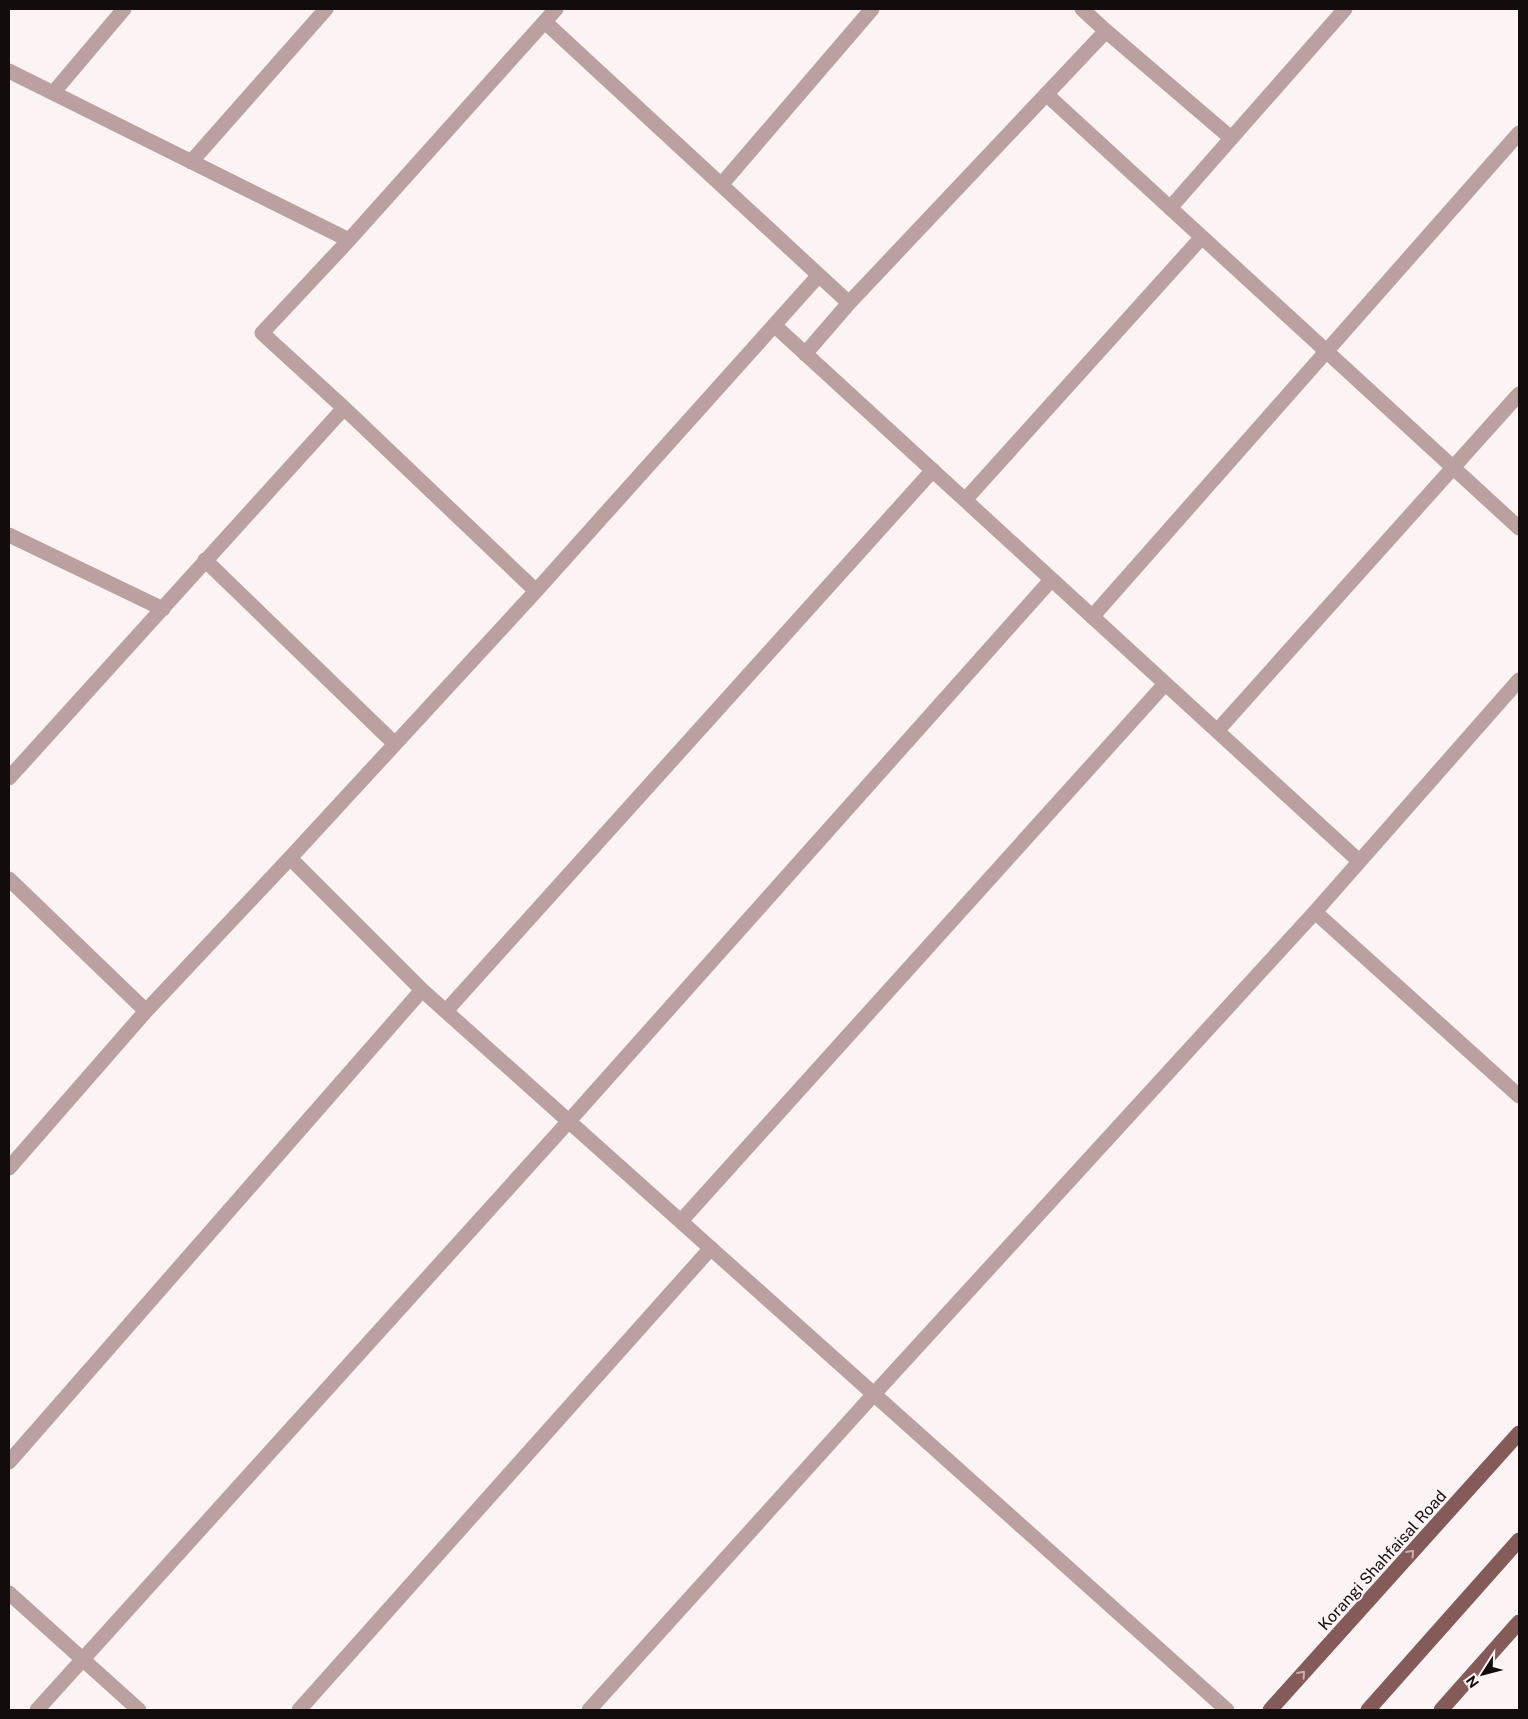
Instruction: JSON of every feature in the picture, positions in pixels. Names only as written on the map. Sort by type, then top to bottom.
[{"type":"main road","name":"Korangi Shahfaisal Road","points":[[1270,1710],[1519,1433]]},
{"type":"main road","points":[[1368,1710],[1519,1540]]},
{"type":"main road","points":[[1441,1710],[1519,1622]]},
{"type":"street","points":[[53,93],[124,9]]},
{"type":"street","points":[[191,162],[326,9]]},
{"type":"street","points":[[536,591],[344,408],[262,333],[349,240],[556,9]]},
{"type":"street","points":[[722,185],[872,9]]},
{"type":"street","points":[[1082,9],[1231,138]]},
{"type":"street","points":[[1170,208],[1345,9]]},
{"type":"street","points":[[545,22],[850,304]]},
{"type":"street","points":[[805,354],[1106,31]]},
{"type":"street","points":[[9,71],[349,240]]},
{"type":"street","points":[[1046,94],[1519,528]]},
{"type":"street","points":[[1092,616],[1519,134]]},
{"type":"street","points":[[965,500],[1202,237]]},
{"type":"street","points":[[9,1168],[146,1011],[536,591],[819,275]]},
{"type":"street","points":[[774,325],[1358,861]]},
{"type":"street","points":[[1217,731],[1519,394]]},
{"type":"street","points":[[9,778],[344,408]]},
{"type":"street","points":[[446,1011],[933,470]]},
{"type":"street","points":[[9,535],[163,609]]},
{"type":"street","points":[[205,560],[395,744]]},
{"type":"street","points":[[37,1710],[569,1121],[1051,580]]},
{"type":"street","points":[[589,1710],[874,1394],[1315,912],[1519,680]]},
{"type":"street","points":[[681,1221],[1165,684]]},
{"type":"street","points":[[290,858],[422,990],[1227,1710]]},
{"type":"street","points":[[9,879],[146,1011]]},
{"type":"street","points":[[1315,912],[1519,1096]]},
{"type":"street","points":[[9,1462],[422,990]]},
{"type":"street","points":[[299,1710],[711,1248]]},
{"type":"street","points":[[9,1593],[139,1710]]}]
